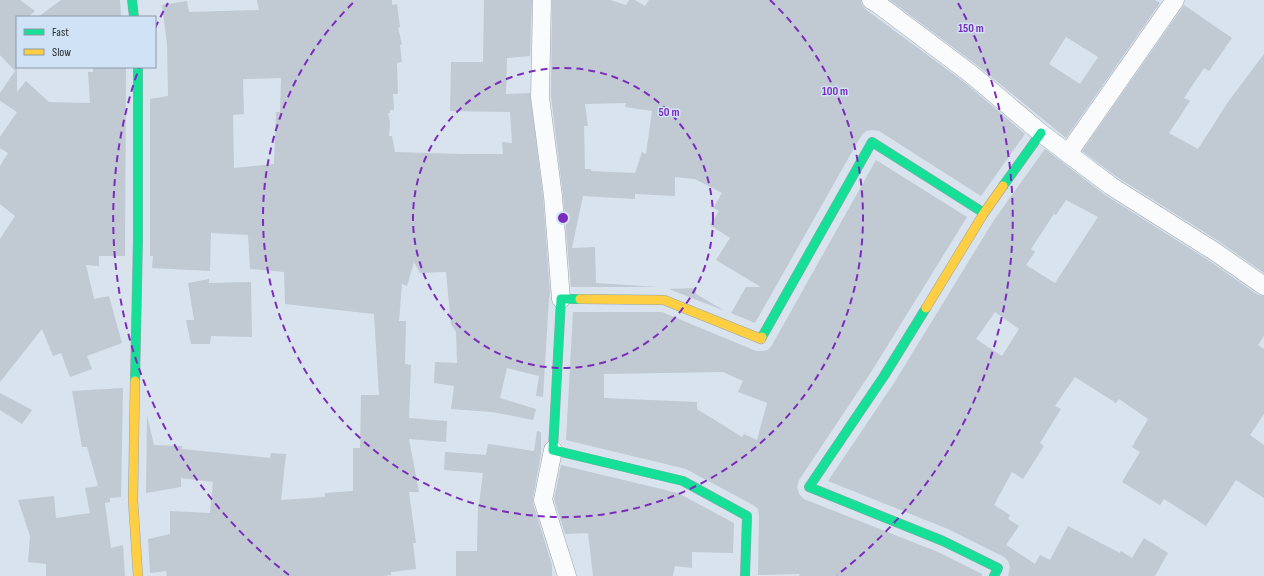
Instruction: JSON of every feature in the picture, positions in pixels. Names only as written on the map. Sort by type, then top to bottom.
[{"type":"street","points":[[132,0],[134,16]]},
{"type":"street","points":[[542,0],[540,97],[553,196],[561,299],[554,450],[543,500],[567,576]]},
{"type":"street","points":[[871,0],[971,74],[1041,133],[1111,186],[1214,251],[1264,286]]},
{"type":"street","points":[[1068,152],[1175,0]]},
{"type":"street","points":[[138,68],[138,238],[133,500],[138,576]]},
{"type":"street","points":[[994,576],[998,568],[943,541],[809,487],[884,376],[984,213],[1041,133]]},
{"type":"street","points":[[561,299],[664,300],[761,339],[872,142],[984,213]]},
{"type":"street","points":[[554,450],[683,481],[747,516],[745,576]]},
{"type":"building","points":[[0,0],[20,0],[35,11],[29,16],[16,16],[17,92],[26,81],[49,102],[90,103],[88,72],[93,72],[93,68],[126,68],[125,256],[99,256],[99,266],[86,265],[94,299],[109,296],[122,343],[87,356],[92,369],[70,377],[61,353],[53,356],[42,329],[0,382],[0,239],[15,216],[0,204],[0,166],[8,153],[0,148],[0,137],[17,112],[0,101],[0,93],[15,71],[0,55]]},
{"type":"building","points":[[61,0],[120,0],[121,16],[39,16]]},
{"type":"building","points":[[257,0],[392,0],[392,5],[397,4],[400,27],[398,28],[402,44],[400,45],[402,62],[397,63],[398,94],[393,94],[394,110],[390,110],[390,113],[388,113],[390,122],[389,136],[392,136],[395,152],[503,154],[502,142],[512,143],[510,112],[450,111],[451,62],[483,62],[484,0],[532,0],[530,56],[507,58],[506,94],[530,93],[543,197],[550,293],[543,397],[536,396],[539,376],[507,368],[500,398],[536,409],[533,420],[492,412],[451,409],[454,386],[434,383],[435,362],[457,363],[456,332],[451,324],[446,272],[420,273],[414,262],[407,286],[402,284],[399,321],[406,321],[405,364],[411,365],[409,418],[447,421],[446,442],[409,439],[419,492],[409,492],[416,543],[413,543],[416,569],[391,572],[391,575],[383,576],[167,576],[166,571],[150,573],[148,539],[170,534],[170,511],[210,513],[213,482],[181,478],[181,487],[146,493],[147,415],[154,445],[182,446],[182,449],[270,458],[271,453],[286,454],[281,500],[325,497],[325,493],[353,491],[353,448],[360,448],[361,395],[379,395],[374,314],[285,304],[284,272],[250,269],[248,235],[211,233],[210,271],[152,268],[153,256],[150,256],[150,99],[168,96],[167,44],[162,5],[187,1],[189,12],[259,10]],"holes":[[[281,78],[280,112],[276,112],[274,164],[234,168],[233,115],[244,114],[243,79]]]},
{"type":"building","points":[[552,0],[610,0],[626,5],[629,0],[635,0],[645,6],[649,0],[861,0],[865,9],[964,82],[1025,134],[981,196],[879,131],[866,131],[861,136],[755,323],[731,313],[746,287],[761,287],[716,260],[730,238],[710,225],[719,211],[713,208],[722,193],[695,179],[675,177],[675,196],[635,194],[635,199],[583,196],[572,248],[595,247],[596,283],[657,287],[571,287],[563,195],[551,96]],"holes":[[[626,103],[625,107],[652,111],[646,154],[642,152],[635,173],[591,171],[591,169],[585,169],[584,126],[588,126],[585,104]]]},
{"type":"building","points":[[890,0],[1155,0],[1160,3],[1066,138],[978,66]],"holes":[[[1066,37],[1098,57],[1080,84],[1049,64]]]},
{"type":"building","points":[[1184,5],[1232,38],[1209,71],[1204,68],[1184,98],[1190,101],[1169,133],[1198,149],[1228,102],[1264,54],[1264,273],[1220,242],[1117,177],[1082,151]]},
{"type":"building","points":[[1045,149],[1105,195],[1208,260],[1258,295],[1264,296],[1264,336],[1258,345],[1264,349],[1264,414],[1250,435],[1264,445],[1264,498],[1236,480],[1206,526],[1164,499],[1160,505],[1122,482],[1140,452],[1132,447],[1148,419],[1119,399],[1116,403],[1075,377],[1055,406],[1061,409],[1040,443],[1044,446],[1023,479],[1012,472],[994,505],[1010,515],[1008,519],[1019,526],[1006,545],[1035,564],[1040,555],[1050,560],[1068,526],[1120,553],[1121,551],[1132,558],[1144,538],[1168,553],[1155,576],[1008,576],[1010,567],[1008,561],[1004,557],[948,529],[828,481],[894,383],[994,220]],"holes":[[[1066,200],[1098,217],[1055,283],[1026,265],[1035,252],[1031,249],[1054,214],[1056,215]],[[995,312],[1019,329],[1002,356],[976,339]]]},
{"type":"building","points":[[876,160],[967,217],[873,369],[799,480],[797,487],[799,494],[804,499],[938,552],[982,574],[982,576],[758,575],[759,516],[758,509],[753,505],[686,469],[566,440],[573,312],[662,312],[756,351],[768,350]],"holes":[[[723,372],[743,381],[738,392],[767,403],[757,440],[744,434],[742,437],[697,409],[697,402],[604,398],[604,374]]]},
{"type":"building","points":[[209,279],[209,283],[251,282],[252,337],[211,336],[210,344],[191,344],[186,320],[194,320],[188,283]]},
{"type":"building","points":[[696,288],[696,294],[725,311],[669,289]]},
{"type":"building","points":[[123,388],[121,497],[110,498],[110,502],[105,503],[111,548],[123,545],[125,576],[46,576],[46,564],[28,562],[30,536],[18,500],[54,496],[56,518],[90,513],[85,488],[98,486],[87,447],[82,447],[72,391]]},
{"type":"building","points":[[0,393],[32,410],[22,424],[0,410]]},
{"type":"building","points":[[537,431],[541,432],[541,454],[533,503],[552,565],[552,576],[456,576],[456,551],[477,551],[478,504],[483,473],[444,470],[445,452],[486,455],[488,444],[534,451]]},
{"type":"building","points":[[561,465],[678,493],[734,523],[733,553],[692,552],[692,568],[675,566],[673,576],[593,576],[588,533],[565,534],[554,499]]},
{"type":"traffic: fast","points":[[132,0],[134,16]]},
{"type":"traffic: fast","points":[[135,381],[138,238],[138,68]]},
{"type":"traffic: fast","points":[[1003,186],[1041,133]]},
{"type":"traffic: fast","points":[[762,337],[872,142],[984,213]]},
{"type":"traffic: fast","points":[[580,299],[561,299],[553,450],[683,481],[747,516],[745,576]]},
{"type":"traffic: fast","points":[[926,308],[884,376],[809,487],[943,541],[998,568],[994,576]]},
{"type":"traffic: slow","points":[[926,308],[984,213],[1003,186]]},
{"type":"traffic: slow","points":[[580,299],[664,300],[761,339],[762,337]]},
{"type":"traffic: slow","points":[[135,381],[133,500],[138,576]]}]
